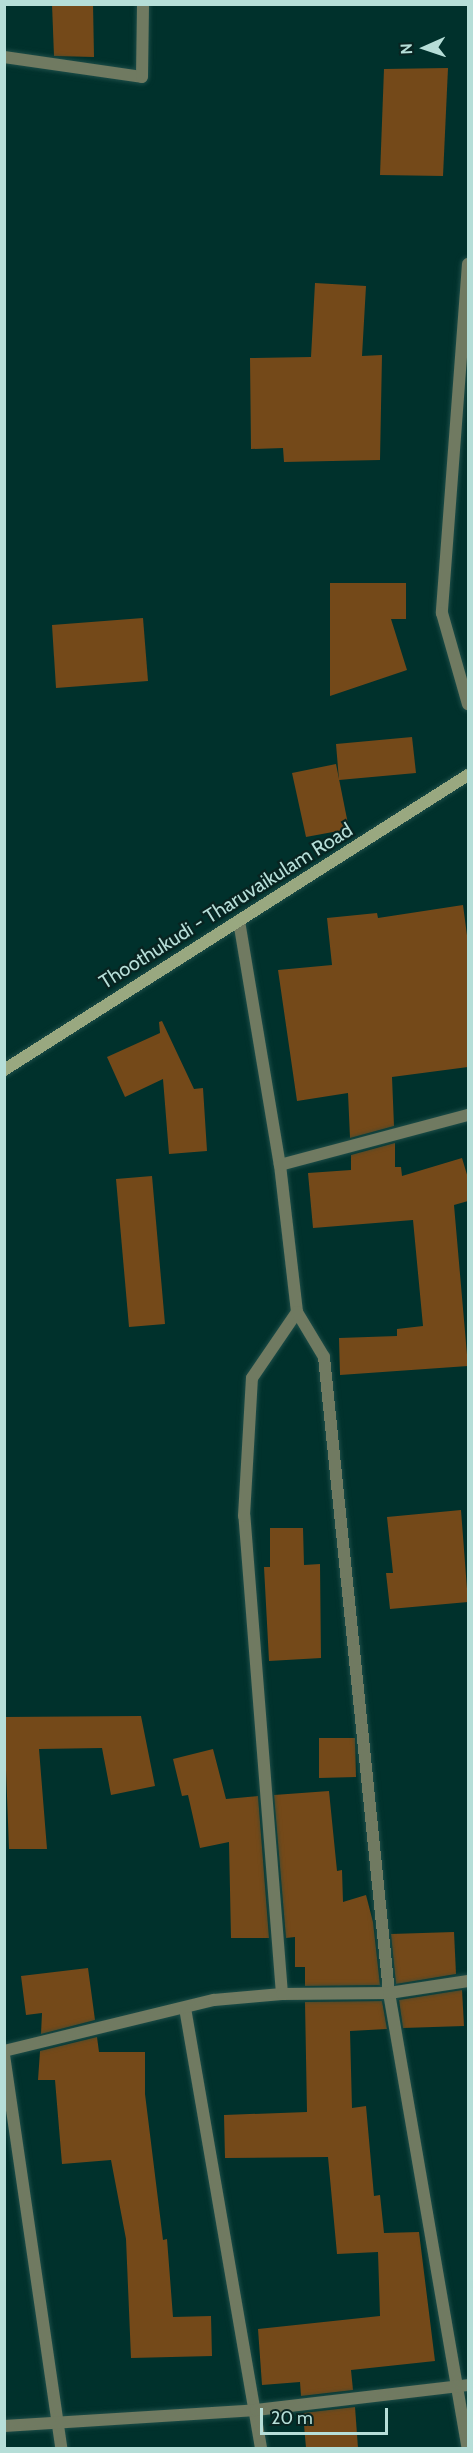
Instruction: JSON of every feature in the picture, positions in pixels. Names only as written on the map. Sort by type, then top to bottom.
[{"type":"main road","name":"Thoothukudi - Tharuvaikulam Road","points":[[4,1070],[468,776]]},
{"type":"street","points":[[4,57],[142,76],[143,4]]},
{"type":"street","points":[[468,264],[442,613],[468,704]]},
{"type":"street","points":[[239,921],[280,1165],[297,1312],[324,1357],[389,1993],[462,2386],[468,2448]]},
{"type":"street","points":[[280,1165],[468,1115]]},
{"type":"street","points":[[282,1994],[244,1516],[252,1378],[297,1312]]},
{"type":"street","points":[[61,2448],[4,2053],[214,2000],[282,1994],[389,1993],[468,1981]]},
{"type":"street","points":[[185,2008],[261,2448]]},
{"type":"street","points":[[4,2426],[256,2410],[462,2386]]},
{"type":"building","points":[[52,4],[93,4],[94,57],[54,56]]},
{"type":"building","points":[[448,68],[443,176],[380,175],[384,69]]},
{"type":"building","points":[[315,283],[366,286],[362,356],[382,355],[380,460],[284,462],[283,448],[251,449],[250,358],[311,357]]},
{"type":"building","points":[[330,583],[406,583],[406,619],[391,619],[407,670],[330,696]]},
{"type":"building","points":[[143,618],[148,681],[56,688],[52,625]]},
{"type":"building","points":[[412,737],[416,773],[339,780],[336,744]]},
{"type":"building","points":[[336,764],[349,829],[306,837],[292,773]]},
{"type":"building","points":[[463,905],[468,943],[468,1067],[392,1077],[394,1126],[350,1138],[348,1093],[297,1101],[278,970],[332,965],[327,918],[377,913],[378,918]]},
{"type":"building","points":[[162,1021],[194,1089],[203,1088],[207,1151],[169,1154],[163,1079],[125,1097],[107,1057],[160,1033],[159,1022]]},
{"type":"building","points":[[395,1143],[395,1167],[401,1167],[402,1176],[462,1158],[468,1178],[468,1201],[454,1205],[468,1366],[340,1375],[339,1338],[397,1336],[397,1329],[423,1326],[413,1220],[313,1228],[308,1173],[351,1170],[351,1155]]},
{"type":"building","points":[[152,1176],[165,1324],[129,1327],[116,1179]]},
{"type":"building","points":[[461,1510],[468,1602],[390,1609],[386,1573],[393,1573],[387,1517]]},
{"type":"building","points":[[270,1528],[303,1528],[304,1565],[320,1564],[321,1658],[269,1661],[264,1567],[270,1567]]},
{"type":"building","points":[[141,1716],[155,1786],[111,1795],[102,1748],[39,1749],[47,1849],[9,1849],[4,1717]]},
{"type":"building","points":[[319,1738],[355,1738],[356,1777],[319,1778]]},
{"type":"building","points":[[213,1749],[226,1799],[258,1796],[269,1938],[231,1938],[229,1842],[200,1848],[188,1795],[182,1796],[173,1759]]},
{"type":"building","points":[[329,1791],[337,1871],[342,1870],[343,1902],[366,1895],[373,1922],[380,1985],[305,1986],[305,1967],[295,1967],[295,1937],[286,1938],[274,1795]]},
{"type":"building","points":[[454,1932],[456,1974],[396,1984],[391,1934]]},
{"type":"building","points":[[88,1968],[95,2020],[41,2034],[42,2013],[26,2015],[21,1976]]},
{"type":"building","points":[[462,1990],[464,2026],[403,2028],[399,2000]]},
{"type":"building","points":[[382,2001],[387,2029],[350,2031],[352,2108],[366,2106],[374,2196],[380,2195],[384,2233],[419,2232],[435,2361],[351,2370],[353,2390],[301,2396],[300,2382],[262,2385],[258,2329],[380,2316],[378,2252],[337,2254],[328,2157],[225,2158],[224,2115],[307,2112],[305,2002]]},
{"type":"building","points":[[97,2037],[99,2052],[145,2052],[145,2094],[163,2240],[167,2239],[173,2317],[211,2316],[212,2356],[131,2358],[126,2239],[111,2160],[62,2164],[55,2080],[38,2080],[40,2051]]},
{"type":"building","points":[[355,2407],[358,2448],[306,2448],[303,2413]]}]
